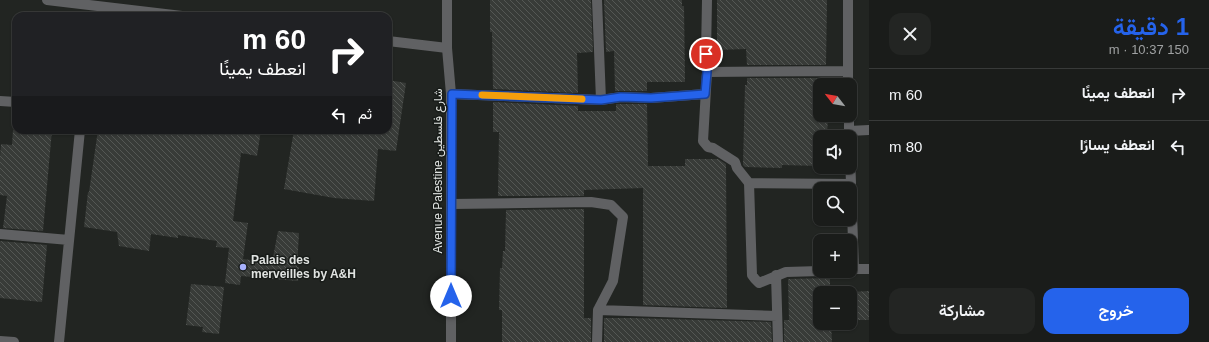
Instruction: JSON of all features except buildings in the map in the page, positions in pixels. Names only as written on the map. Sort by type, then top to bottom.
[{"type":"street","points":[[47,0],[98,11],[115,12]]},
{"type":"street","name":"Avenue Palestine شارع فلسطين","points":[[447,0],[447,48],[452,94],[451,342]]},
{"type":"street","points":[[597,0],[601,100]]},
{"type":"street","points":[[707,0],[707,72],[704,141],[708,148],[713,148],[735,162],[737,168],[749,183],[752,274],[755,279],[760,282],[786,272],[813,271]]},
{"type":"street","points":[[848,0],[848,78]]},
{"type":"street","points":[[392,41],[447,48]]},
{"type":"street","points":[[707,72],[848,71]]},
{"type":"street","points":[[452,94],[601,100],[621,97],[651,98],[705,94]]},
{"type":"street","points":[[0,101],[12,102]]},
{"type":"street","points":[[857,132],[869,130]]},
{"type":"street","points":[[59,342],[80,134]]},
{"type":"street","points":[[749,183],[813,184]]},
{"type":"street","points":[[452,204],[591,202],[611,205],[623,218],[614,281],[598,310],[597,342]]},
{"type":"street","points":[[0,234],[69,240]]},
{"type":"street","points":[[857,269],[869,269]]},
{"type":"street","points":[[776,275],[778,342]]},
{"type":"street","points":[[598,310],[778,316]]},
{"type":"street","points":[[0,341],[14,342]]},
{"type":"slow traffic","points":[[482,95],[582,99]]},
{"type":"place","name":"Palais des merveilles by A&H","points":[[243,267]]},
{"type":"route","points":[[451,296],[452,94],[601,100],[621,97],[651,98],[705,94],[707,72],[706,54]]}]
